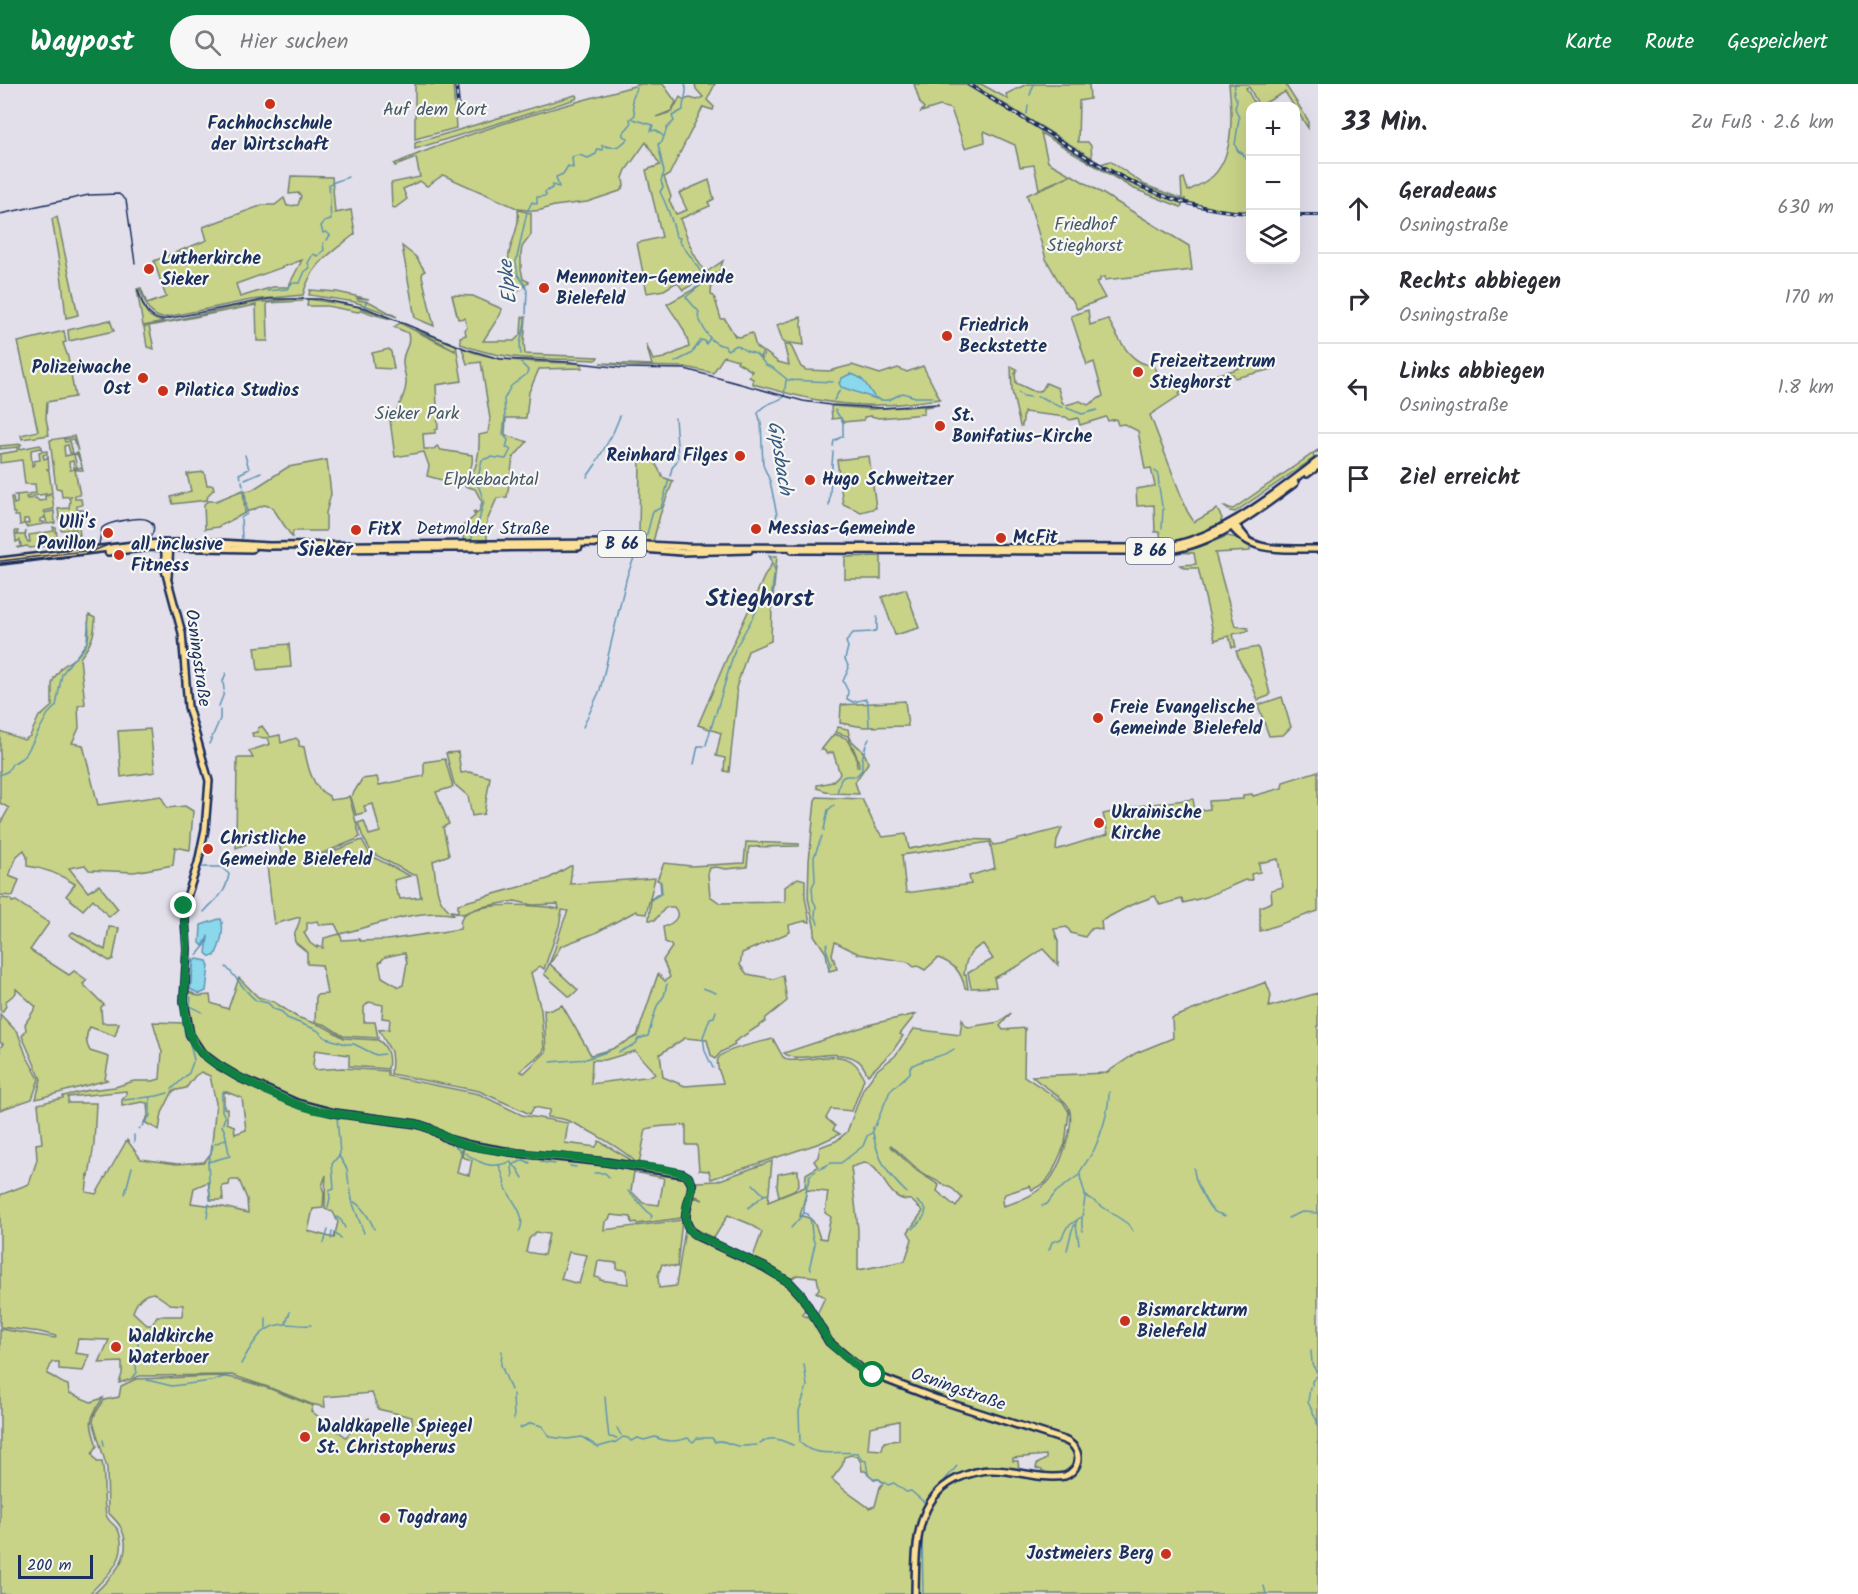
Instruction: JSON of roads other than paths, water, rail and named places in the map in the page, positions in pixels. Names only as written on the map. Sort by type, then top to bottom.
[{"type":"main road","name":"B 66","points":[[1232,523],[1318,461]]},
{"type":"main road","name":"B 66","points":[[1232,523],[1247,516],[1318,466]]},
{"type":"main road","points":[[1242,537],[1242,525],[1247,516]]},
{"type":"main road","name":"Detmolder Straße","points":[[0,562],[204,542],[298,546],[535,546],[764,550],[960,548],[1170,550],[1217,535],[1232,523]]},
{"type":"main road","name":"Detmolder Straße","points":[[1093,550],[1149,548],[1179,544],[1232,523]]},
{"type":"main road","points":[[1232,523],[1242,537]]},
{"type":"main road","points":[[1217,535],[1231,533],[1260,546],[1318,549]]},
{"type":"main road","name":"Detmolder Straße","points":[[33,558],[167,545],[185,547],[399,546]]},
{"type":"main road","name":"Osningstraße","points":[[167,545],[165,558],[182,633],[189,711],[209,781],[205,829],[198,863],[184,906],[187,942],[184,1009],[190,1035],[197,1047],[209,1059],[230,1072],[310,1108],[417,1124],[448,1139],[470,1146],[606,1162],[683,1174],[692,1184],[685,1215],[686,1224],[691,1231],[789,1282],[802,1296],[826,1339],[856,1366],[877,1377],[932,1398],[1062,1439],[1074,1446],[1078,1454],[1078,1463],[1073,1471],[1065,1476],[989,1470],[967,1474],[950,1482],[939,1491],[925,1513],[918,1533],[915,1594]]},
{"type":"main road","name":"Osningstraße","points":[[167,545],[168,579]]},
{"type":"main road","points":[[169,566],[175,551],[185,547]]},
{"type":"main road","points":[[131,549],[158,550],[165,558]]},
{"type":"water","points":[[850,374],[863,381],[876,399],[841,387],[839,383],[842,378]]},
{"type":"water","points":[[221,919],[222,928],[220,943],[215,956],[209,956],[206,953],[208,937],[203,946],[200,943],[201,925]]},
{"type":"water","points":[[197,959],[207,961],[209,966],[206,991],[200,994],[190,989],[194,961]]},
{"type":"waterway","points":[[685,84],[683,110],[672,116],[674,121],[667,128],[662,142],[658,144],[664,172],[661,181],[663,187],[660,192],[670,214],[676,237],[680,238],[679,241],[704,278]]},
{"type":"waterway","points":[[1030,95],[1034,84]]},
{"type":"waterway","points":[[1235,84],[1234,94],[1237,101],[1235,108],[1239,118],[1235,145],[1246,158]]},
{"type":"waterway","name":"Elpke","points":[[528,210],[532,202],[537,204],[537,197],[546,196],[545,192],[552,188],[552,185],[559,187],[556,177],[563,174],[568,166],[573,168],[572,157],[579,155],[588,158],[596,154],[598,149],[603,150],[602,145],[616,147],[628,138],[623,136],[623,133],[631,124],[630,119],[635,115],[632,100],[637,88]]},
{"type":"waterway","points":[[1027,114],[1028,106]]},
{"type":"waterway","points":[[633,119],[653,125],[651,131],[656,130],[663,136]]},
{"type":"waterway","points":[[327,240],[330,235],[323,233],[321,226],[324,222],[331,220],[329,184],[348,177]]},
{"type":"waterway","name":"Elpke","points":[[526,314],[527,291],[518,275],[516,262],[527,212]]},
{"type":"waterway","points":[[267,291],[287,289],[292,283],[300,283],[305,271],[310,268],[308,263],[313,254],[318,256],[324,250],[323,243]]},
{"type":"waterway","points":[[705,282],[686,297],[699,312],[698,316],[711,339],[725,346],[727,350],[737,345],[756,354],[766,365],[788,380],[833,382]]},
{"type":"waterway","points":[[363,311],[366,302]]},
{"type":"waterway","name":"Elpke","points":[[521,354],[520,345],[525,318]]},
{"type":"waterway","points":[[675,362],[691,354],[701,340],[706,344],[710,338]]},
{"type":"waterway","name":"Elpke","points":[[472,541],[484,501],[477,482],[482,460],[491,457],[506,459],[511,449],[506,448],[508,440],[503,434],[504,399],[511,386],[527,374],[528,370],[521,363]]},
{"type":"waterway","name":"Gipsbach","points":[[775,519],[777,515],[770,481],[763,465],[761,423],[758,413],[784,397],[786,380]]},
{"type":"waterway","points":[[834,400],[840,390]]},
{"type":"waterway","points":[[1018,392],[1023,396],[1031,397]]},
{"type":"waterway","points":[[876,398],[887,400],[903,393],[915,397],[932,397]]},
{"type":"waterway","points":[[1037,397],[1062,407]]},
{"type":"waterway","points":[[1067,408],[1082,414],[1097,410]]},
{"type":"waterway","points":[[833,446],[834,441],[843,436],[843,422],[835,410]]},
{"type":"waterway","points":[[613,433],[620,416]]},
{"type":"waterway","points":[[675,418],[678,458]]},
{"type":"waterway","points":[[597,461],[612,435]]},
{"type":"waterway","points":[[829,506],[833,452]]},
{"type":"waterway","points":[[241,478],[239,474],[249,469],[245,455]]},
{"type":"waterway","points":[[670,476],[678,459]]},
{"type":"waterway","points":[[587,477],[596,464]]},
{"type":"waterway","points":[[1155,471],[1158,474],[1159,485]]},
{"type":"waterway","points":[[245,479],[261,472]]},
{"type":"waterway","points":[[642,540],[647,534],[653,511],[661,508],[669,479]]},
{"type":"waterway","points":[[242,481],[243,486]]},
{"type":"waterway","points":[[1159,487],[1162,506]]},
{"type":"waterway","points":[[242,539],[241,518],[247,514],[244,489]]},
{"type":"waterway","points":[[1162,528],[1163,508]]},
{"type":"waterway","points":[[583,727],[600,690],[627,576],[636,553]]},
{"type":"waterway","name":"Gipsbach","points":[[770,555],[775,571]]},
{"type":"waterway","name":"Gipsbach","points":[[736,647],[760,605],[771,600],[774,575]]},
{"type":"waterway","points":[[868,703],[866,699],[853,702],[847,699],[848,691],[843,681],[849,668],[845,659],[848,647],[846,642],[853,633],[877,630],[877,617]]},
{"type":"waterway","points":[[75,658],[87,642],[88,622]]},
{"type":"waterway","name":"Gipsbach","points":[[716,713],[735,649]]},
{"type":"waterway","points":[[14,763],[25,756],[48,714],[56,706],[62,674],[73,659]]},
{"type":"waterway","points":[[224,690],[223,681],[226,673]]},
{"type":"waterway","points":[[219,706],[224,693]]},
{"type":"waterway","points":[[868,704],[869,727]]},
{"type":"waterway","points":[[209,744],[220,719],[220,710]]},
{"type":"waterway","name":"Gipsbach","points":[[706,745],[715,715]]},
{"type":"waterway","points":[[867,743],[869,739]]},
{"type":"waterway","points":[[856,776],[862,770],[866,745]]},
{"type":"waterway","name":"Gipsbach","points":[[694,764],[698,746],[704,746]]},
{"type":"waterway","points":[[0,775],[8,771],[12,764]]},
{"type":"waterway","points":[[837,793],[841,778],[854,776]]},
{"type":"waterway","points":[[824,830],[828,810],[834,805]]},
{"type":"waterway","points":[[818,924],[812,887],[815,881],[814,857],[822,836]]},
{"type":"waterway","points":[[203,867],[221,867],[229,874],[223,892],[204,912]]},
{"type":"waterway","name":"Gipsbach","points":[[652,899],[662,893],[661,882]]},
{"type":"waterway","points":[[197,955],[206,944],[208,936]]},
{"type":"waterway","points":[[827,944],[831,964],[829,968]]},
{"type":"waterway","points":[[192,978],[193,959]]},
{"type":"waterway","points":[[226,967],[257,1001]]},
{"type":"waterway","points":[[619,1052],[636,1044],[638,1039],[648,1036],[657,1006],[664,996],[667,984]]},
{"type":"waterway","name":"Gipsbach","points":[[703,988],[716,993]]},
{"type":"waterway","points":[[191,997],[190,1006],[202,1012]]},
{"type":"waterway","points":[[259,1001],[268,1003],[287,1018],[317,1030],[326,1038],[354,1044],[376,1055],[384,1054]]},
{"type":"waterway","name":"Gipsbach","points":[[713,1068],[705,1051],[703,1037],[710,1018],[714,1017],[716,1011]]},
{"type":"waterway","points":[[183,1023],[185,1035],[198,1055]]},
{"type":"waterway","points":[[190,1044],[194,1060]]},
{"type":"waterway","points":[[875,1126],[890,1091],[910,1073],[910,1067],[954,1049]]},
{"type":"waterway","points":[[551,1062],[586,1059],[609,1051]]},
{"type":"waterway","points":[[201,1057],[236,1079]]},
{"type":"waterway","points":[[172,1089],[189,1073],[193,1062]]},
{"type":"waterway","points":[[254,1087],[298,1106],[300,1109],[330,1114]]},
{"type":"waterway","points":[[1083,1231],[1085,1195],[1080,1172],[1094,1150],[1099,1137],[1106,1114],[1109,1092]]},
{"type":"waterway","points":[[124,1100],[168,1093]]},
{"type":"waterway","points":[[210,1200],[208,1162],[230,1156],[222,1126],[225,1117],[222,1111],[222,1095]]},
{"type":"waterway","points":[[142,1126],[150,1116],[150,1098]]},
{"type":"waterway","points":[[328,1207],[329,1191],[334,1189],[332,1164],[340,1154],[337,1116]]},
{"type":"waterway","points":[[820,1169],[831,1163],[841,1163],[863,1146],[867,1136],[873,1132],[873,1127]]},
{"type":"waterway","points":[[873,1133],[884,1166],[907,1193]]},
{"type":"waterway","points":[[134,1135],[134,1142]]},
{"type":"waterway","points":[[435,1135],[453,1144],[461,1152]]},
{"type":"waterway","points":[[215,1144],[226,1139]]},
{"type":"waterway","points":[[208,1162],[213,1146]]},
{"type":"waterway","points":[[465,1153],[489,1165],[511,1162],[512,1165],[524,1160],[530,1163]]},
{"type":"waterway","points":[[339,1156],[347,1169],[349,1185]]},
{"type":"waterway","points":[[541,1162],[555,1164]]},
{"type":"waterway","points":[[499,1165],[505,1185],[522,1220],[519,1232]]},
{"type":"waterway","points":[[513,1165],[523,1178]]},
{"type":"waterway","points":[[512,1166],[513,1177]]},
{"type":"waterway","points":[[570,1166],[576,1167]]},
{"type":"waterway","points":[[125,1194],[132,1167]]},
{"type":"waterway","points":[[1194,1168],[1198,1185],[1208,1204],[1215,1212],[1225,1216]]},
{"type":"waterway","points":[[811,1270],[815,1244],[810,1218],[804,1210],[809,1176],[816,1171]]},
{"type":"waterway","points":[[594,1173],[605,1173],[609,1177]]},
{"type":"waterway","points":[[1042,1206],[1079,1175]]},
{"type":"waterway","points":[[753,1184],[764,1195]]},
{"type":"waterway","points":[[350,1189],[364,1233]]},
{"type":"waterway","points":[[628,1191],[652,1216],[651,1218]]},
{"type":"waterway","points":[[748,1208],[768,1194]]},
{"type":"waterway","points":[[1085,1195],[1128,1224],[1133,1231]]},
{"type":"waterway","points":[[913,1229],[926,1212],[926,1209],[917,1201]]},
{"type":"waterway","points":[[354,1202],[366,1213],[374,1229]]},
{"type":"waterway","points":[[207,1218],[209,1204]]},
{"type":"waterway","points":[[1288,1218],[1302,1212],[1318,1213]]},
{"type":"waterway","points":[[791,1228],[804,1213]]},
{"type":"waterway","points":[[336,1219],[337,1217],[341,1220],[345,1228]]},
{"type":"waterway","points":[[1049,1250],[1052,1242],[1061,1239],[1067,1227],[1081,1217]]},
{"type":"waterway","points":[[1067,1250],[1077,1221]]},
{"type":"waterway","points":[[1076,1225],[1079,1244]]},
{"type":"waterway","points":[[324,1243],[328,1230]]},
{"type":"waterway","points":[[331,1239],[332,1231]]},
{"type":"waterway","points":[[334,1232],[341,1239]]},
{"type":"waterway","points":[[286,1323],[290,1312]]},
{"type":"waterway","points":[[266,1318],[266,1328]]},
{"type":"waterway","points":[[241,1364],[258,1337],[270,1328],[286,1324],[311,1325]]},
{"type":"waterway","points":[[132,1377],[137,1373],[138,1332]]},
{"type":"waterway","points":[[502,1351],[501,1365],[511,1390]]},
{"type":"waterway","points":[[1311,1351],[1312,1364],[1318,1374]]},
{"type":"waterway","points":[[800,1441],[799,1411],[807,1386],[804,1364]]},
{"type":"waterway","points":[[1312,1385],[1312,1381],[1318,1375]]},
{"type":"waterway","points":[[147,1380],[172,1386],[211,1381],[227,1376]]},
{"type":"waterway","points":[[1310,1387],[1308,1402],[1317,1426]]},
{"type":"waterway","points":[[513,1394],[514,1419]]},
{"type":"waterway","points":[[605,1396],[609,1437],[617,1438]]},
{"type":"waterway","points":[[520,1428],[531,1423],[542,1426],[550,1437],[567,1439],[582,1437],[598,1447],[616,1442],[623,1437],[631,1441],[638,1438],[644,1440],[655,1437],[671,1441],[688,1438],[693,1442],[697,1438],[712,1438],[715,1442],[722,1441],[735,1446],[757,1445]]},
{"type":"waterway","points":[[617,1428],[621,1435]]},
{"type":"waterway","points":[[760,1443],[773,1439],[793,1445]]},
{"type":"waterway","points":[[103,1440],[104,1445]]},
{"type":"waterway","points":[[800,1442],[819,1452],[858,1453],[862,1460],[866,1461],[868,1474],[874,1479],[879,1479],[888,1485],[894,1483],[906,1492],[911,1491],[925,1503],[957,1466]]},
{"type":"waterway","points":[[923,1594],[922,1535],[930,1509]]},
{"type":"waterway","points":[[1264,1586],[1266,1594]]},
{"type":"tram line","points":[[0,214],[89,195],[119,194],[126,200],[135,263]]},
{"type":"tram line","points":[[138,290],[143,305],[151,316],[161,320],[269,299],[320,299],[366,308],[466,349],[500,359],[570,362],[622,368],[685,369],[803,401],[830,405],[882,408],[938,404]]},
{"type":"tram line","points":[[0,561],[93,550],[99,544],[102,528],[117,522],[144,519],[154,526],[148,539],[108,545],[85,554],[0,563]]},
{"type":"railway","points":[[456,84],[458,105]]},
{"type":"railway","points":[[968,84],[1127,180],[1172,199],[1196,206],[1246,213]]},
{"type":"railway","points":[[1300,215],[1318,215]]},
{"type":"place","name":"Fachhochschule der Wirtschaft","points":[[270,104]]},
{"type":"place","name":"Lutherkirche Sieker","points":[[149,269]]},
{"type":"place","name":"Mennoniten-Gemeinde Bielefeld","points":[[544,288]]},
{"type":"place","name":"Friedrich Beckstette","points":[[947,336]]},
{"type":"place","name":"Freizeitzentrum Stieghorst","points":[[1138,372]]},
{"type":"place","name":"Polizeiwache Ost","points":[[143,378]]},
{"type":"place","name":"Pilatica Studios","points":[[163,391]]},
{"type":"place","name":"St. Bonifatius-Kirche","points":[[940,426]]},
{"type":"place","name":"Reinhard Filges","points":[[740,456]]},
{"type":"place","name":"Hugo Schweitzer","points":[[810,480]]},
{"type":"place","name":"Messias-Gemeinde","points":[[756,529]]},
{"type":"place","name":"FitX","points":[[356,530]]},
{"type":"place","name":"Ulli's Pavillon","points":[[108,533]]},
{"type":"place","name":"McFit","points":[[1001,538]]},
{"type":"place","name":"all inclusive Fitness","points":[[119,555]]},
{"type":"place","name":"Freie Evangelische Gemeinde Bielefeld","points":[[1098,718]]},
{"type":"place","name":"Ukrainische Kirche","points":[[1099,823]]},
{"type":"place","name":"Christliche Gemeinde Bielefeld","points":[[208,849]]},
{"type":"place","name":"Bismarckturm Bielefeld","points":[[1125,1321]]},
{"type":"place","name":"Waldkirche Waterboer","points":[[116,1347]]},
{"type":"place","name":"Waldkapelle Spiegel St. Christopherus","points":[[305,1437]]},
{"type":"place","name":"Togdrang","points":[[385,1518]]},
{"type":"place","name":"Jostmeiers Berg","points":[[1166,1554]]},
{"type":"district","name":"Sieker","points":[[325,550]]},
{"type":"district","name":"Stieghorst","points":[[760,599]]},
{"type":"park label","name":"Auf dem Kort","points":[[435,110]]},
{"type":"park label","name":"Friedhof Stieghorst","points":[[1085,235]]},
{"type":"park label","name":"Sieker Park","points":[[417,414]]},
{"type":"park label","name":"Elpkebachtal","points":[[491,480]]}]
